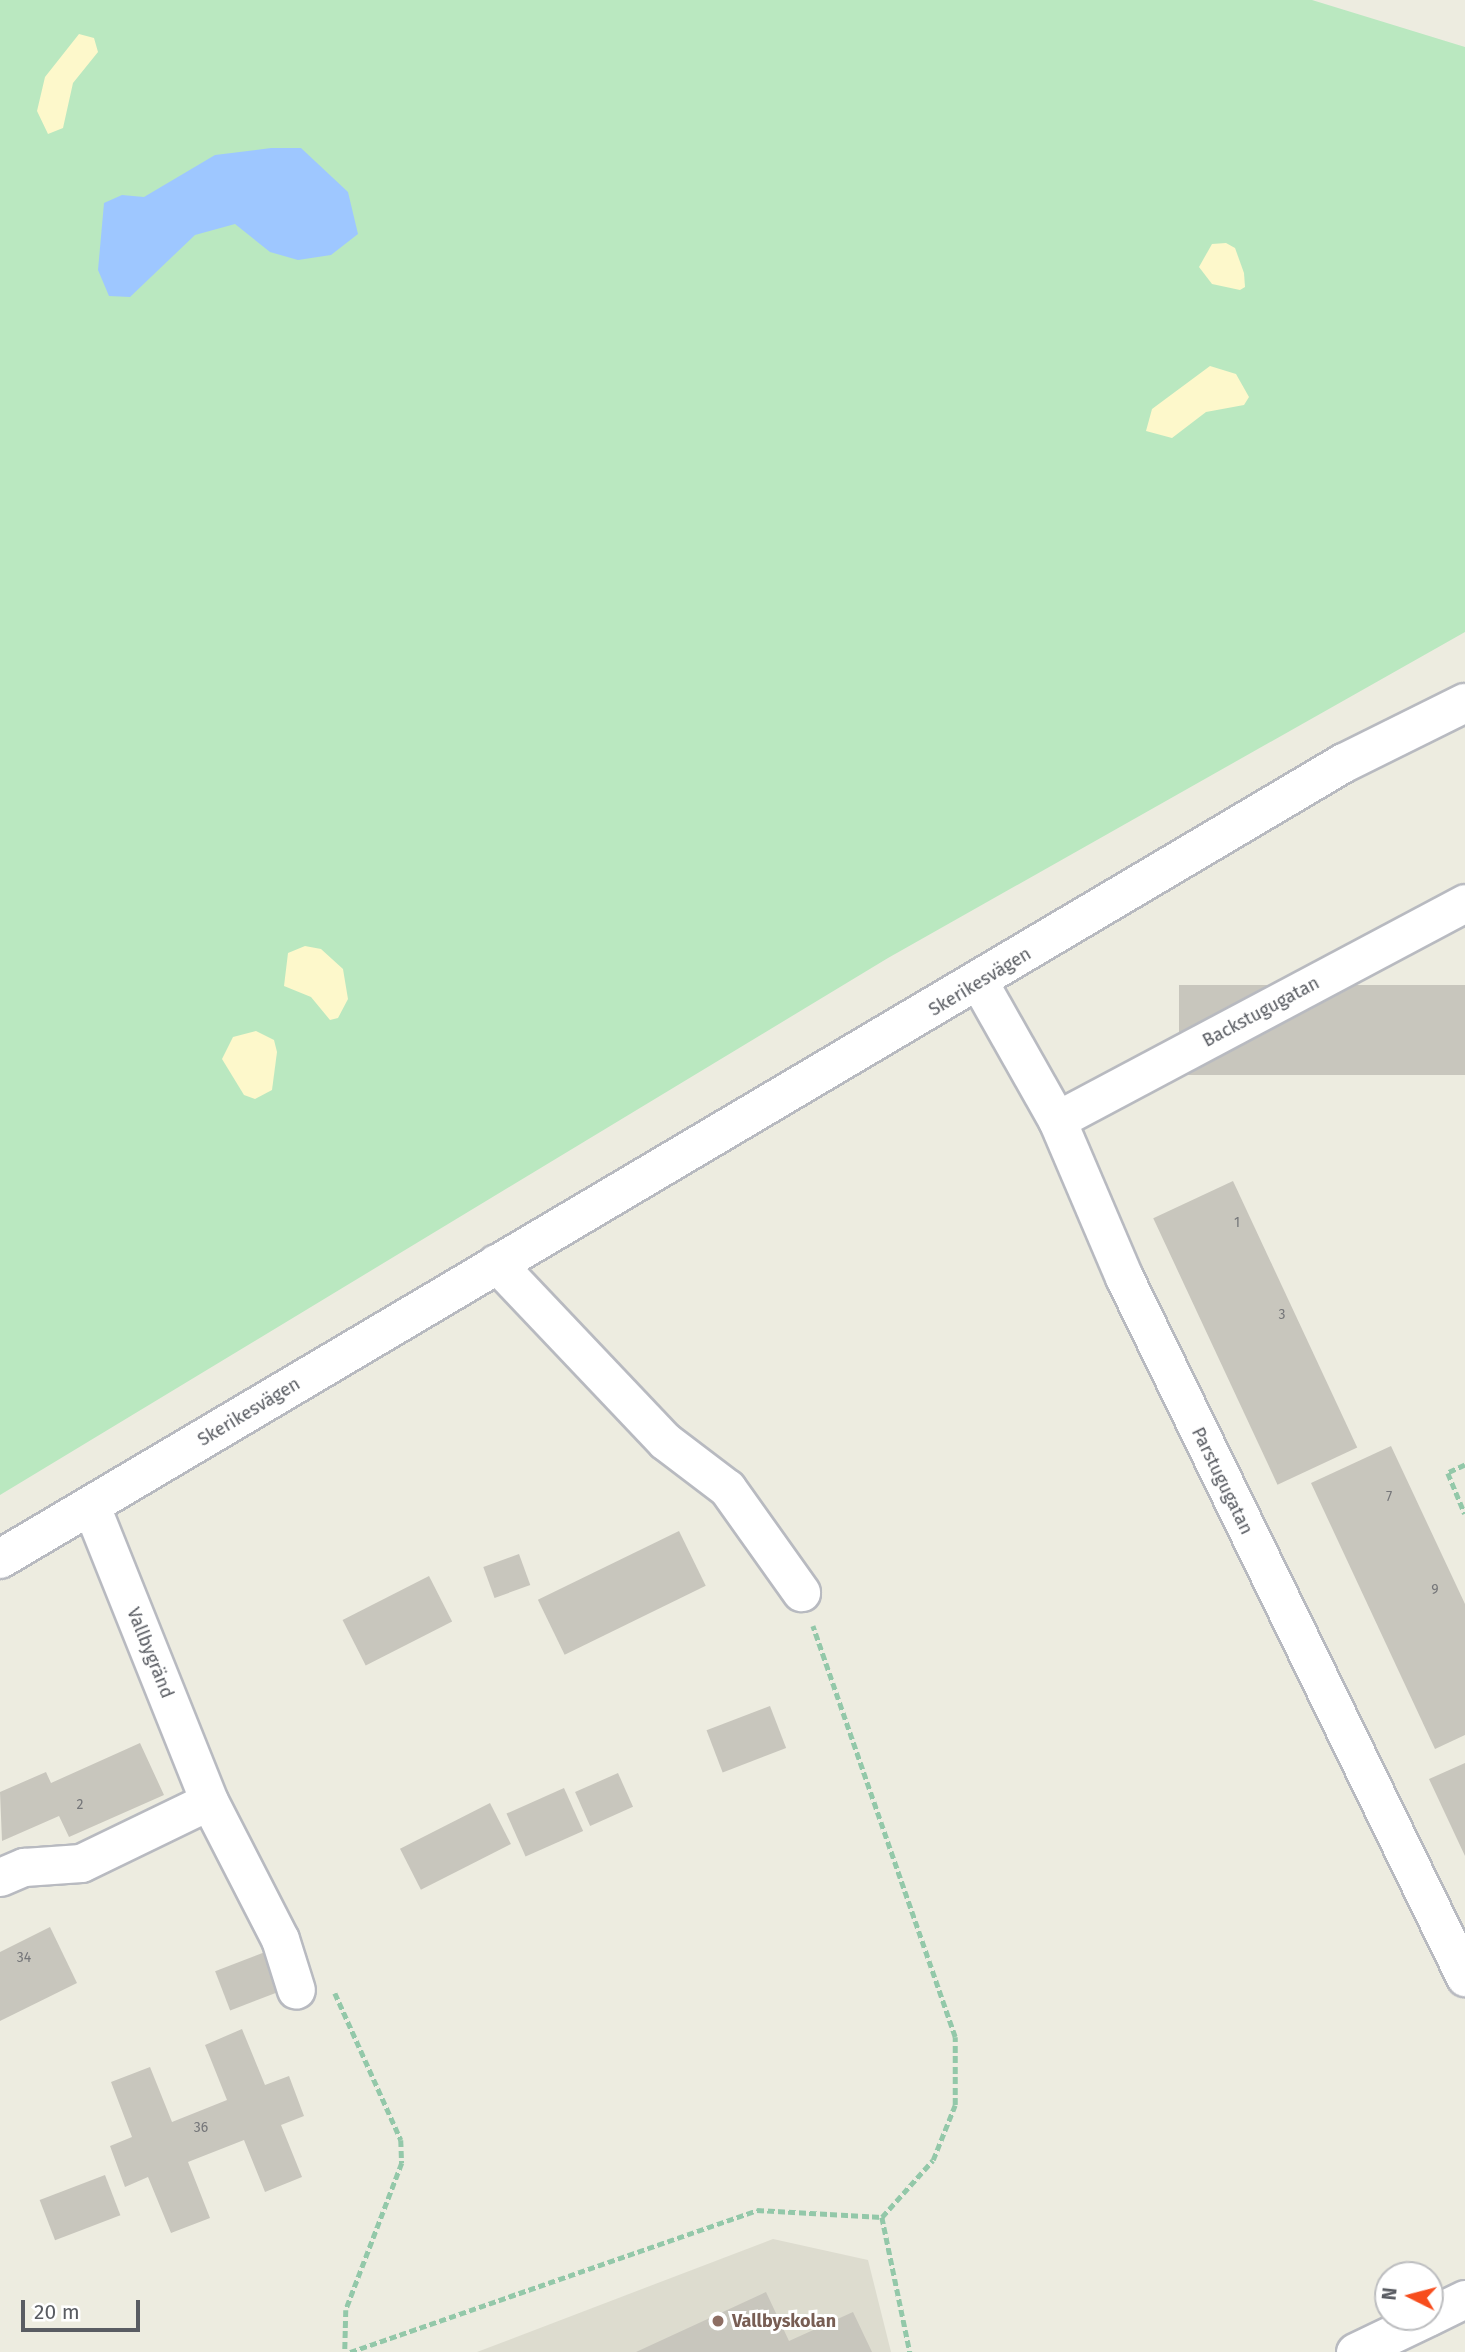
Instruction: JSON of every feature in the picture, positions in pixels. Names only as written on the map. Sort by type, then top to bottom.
[{"type":"street","name":"Skerikesvägen","points":[[0,1559],[496,1263],[980,984],[1344,763],[1465,703]]},
{"type":"street","name":"Backstugugatan","points":[[1057,1120],[1465,903]]},
{"type":"street","name":"Parstugugatan","points":[[980,984],[1057,1120],[1141,1313],[1465,1977]]},
{"type":"street","points":[[496,1263],[664,1441],[727,1488],[801,1592]]},
{"type":"street","name":"Vallbygränd","points":[[92,1506],[209,1801],[275,1928],[311,1987]]},
{"type":"street","points":[[0,1878],[24,1867],[81,1863],[209,1801]]},
{"type":"street","points":[[1444,2309],[1465,2299]]},
{"type":"street","points":[[1354,2352],[1398,2331]]},
{"type":"path","points":[[1465,1465],[1448,1472],[1465,1514]]},
{"type":"path","points":[[350,2352],[757,2210],[882,2217],[916,2183],[947,2134],[958,2076],[955,2037],[801,1592]]},
{"type":"path","points":[[311,1987],[401,2140],[402,2163],[346,2310],[345,2352]]},
{"type":"path","points":[[882,2217],[910,2352]]},
{"type":"shaded area","name":"Vallbyskolan","points":[[773,2239],[868,2260],[891,2352],[477,2352]]},
{"type":"green space","points":[[0,0],[1312,0],[1465,47],[1465,632],[888,958],[0,1495]]},
{"type":"sand","points":[[79,34],[94,38],[98,52],[73,83],[63,128],[48,134],[37,111],[45,77]]},
{"type":"sand","points":[[1226,243],[1235,248],[1244,273],[1245,287],[1240,290],[1212,284],[1199,267],[1212,244]]},
{"type":"sand","points":[[1210,366],[1236,374],[1249,397],[1244,405],[1206,412],[1172,438],[1146,431],[1152,409]]},
{"type":"sand","points":[[305,946],[321,949],[343,969],[348,999],[338,1018],[330,1020],[311,997],[284,986],[288,953]]},
{"type":"sand","points":[[256,1031],[274,1040],[277,1052],[272,1090],[255,1099],[244,1095],[222,1059],[233,1037]]},
{"type":"water","points":[[271,148],[301,148],[348,192],[358,234],[331,255],[298,260],[270,252],[235,224],[195,235],[130,297],[109,296],[98,270],[104,203],[122,195],[144,197],[215,155]]},
{"type":"building","points":[[1179,985],[1465,985],[1465,1075],[1179,1075]]},
{"type":"building","points":[[1233,1181],[1357,1447],[1277,1485],[1153,1218]]},
{"type":"building","points":[[1391,1446],[1465,1604],[1465,1735],[1435,1749],[1311,1483]]},
{"type":"building","points":[[679,1531],[706,1586],[565,1655],[538,1600]]},
{"type":"building","points":[[519,1554],[530,1585],[495,1598],[483,1567]]},
{"type":"building","points":[[429,1576],[452,1621],[366,1665],[343,1620]]},
{"type":"building","points":[[770,1706],[786,1748],[723,1772],[707,1730]]},
{"type":"building","points":[[140,1743],[164,1795],[69,1837],[59,1816],[2,1841],[0,1792],[46,1772],[51,1783]]},
{"type":"building","points":[[1465,1763],[1465,1856],[1429,1779]]},
{"type":"building","points":[[618,1773],[633,1807],[590,1826],[575,1792]]},
{"type":"building","points":[[564,1788],[583,1831],[526,1857],[506,1814]]},
{"type":"building","points":[[490,1803],[511,1844],[421,1890],[400,1849]]},
{"type":"building","points":[[50,1927],[77,1983],[0,2021],[0,1952]]},
{"type":"building","points":[[273,1949],[288,1988],[230,2010],[215,1971]]},
{"type":"building","points":[[242,2029],[265,2085],[289,2076],[304,2116],[281,2125],[302,2177],[265,2192],[244,2140],[188,2162],[210,2218],[171,2233],[148,2177],[125,2187],[110,2146],[132,2137],[111,2082],[150,2067],[172,2122],[227,2100],[205,2045]]},
{"type":"building","points":[[105,2175],[120,2215],[55,2240],[40,2200]]},
{"type":"building","points":[[766,2292],[789,2341],[853,2312],[872,2352],[636,2352]]},
{"type":"place","name":"Vallbyskolan","points":[[718,2321]]}]
